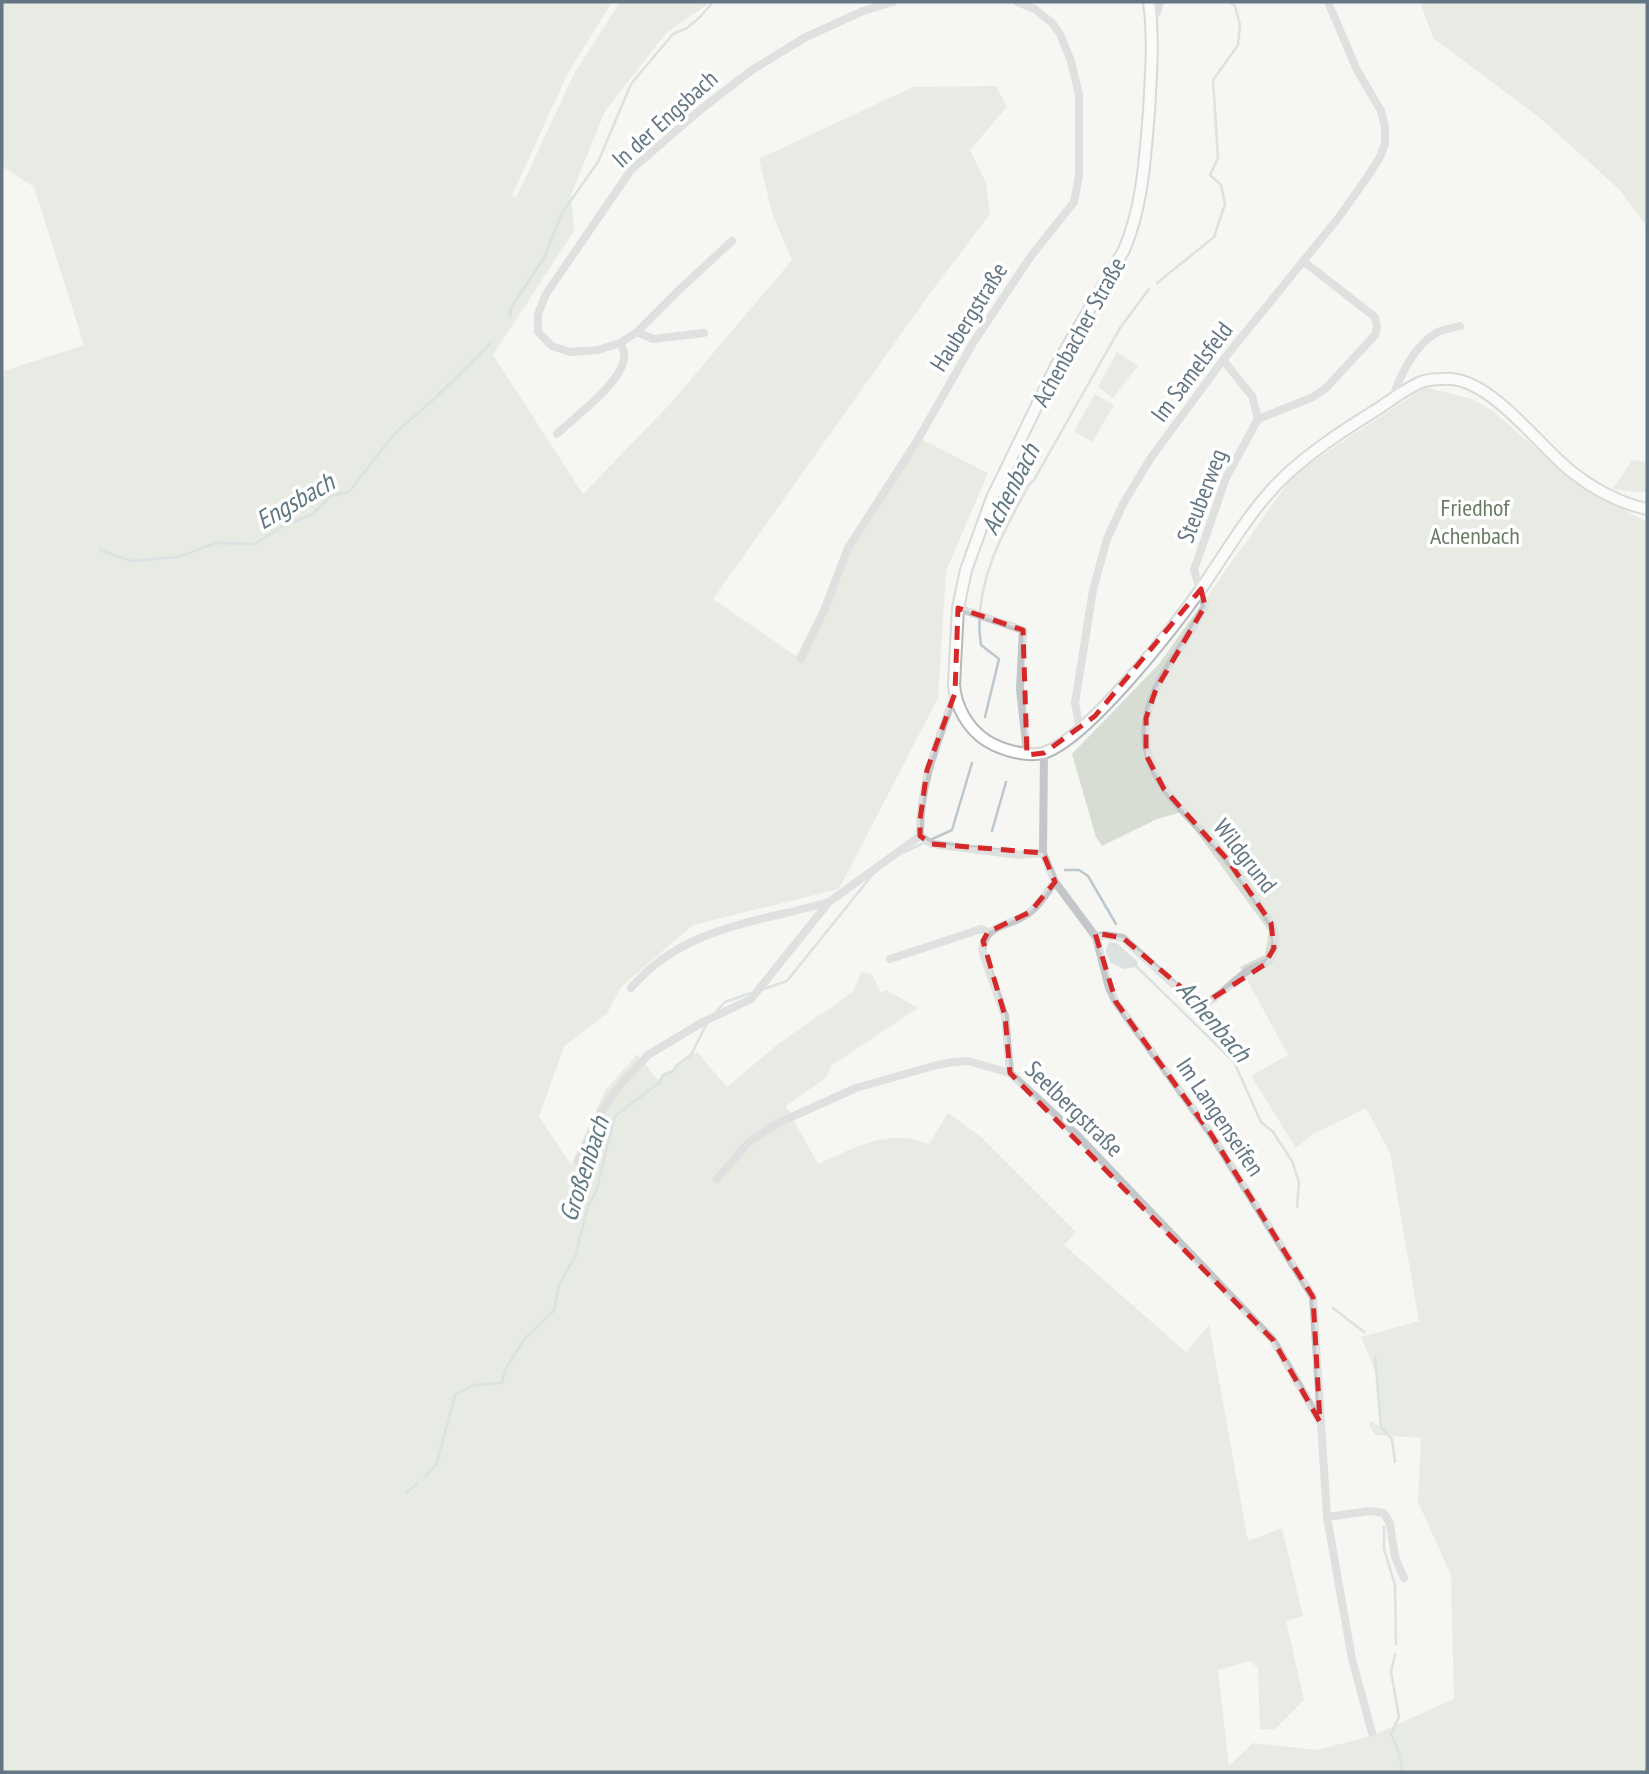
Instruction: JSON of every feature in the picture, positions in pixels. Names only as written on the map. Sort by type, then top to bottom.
[{"type":"main road","name":"Achenbacher Straße","points":[[1149,2],[1151,75],[1146,150],[1139,209],[1132,231],[1124,250],[1056,366],[992,498],[965,570],[958,608],[955,693],[962,713],[983,738],[996,747],[1025,754],[1044,752],[1062,744],[1080,730],[1136,671],[1201,589],[1252,512],[1285,475],[1328,440],[1422,382],[1446,378],[1468,383],[1492,397],[1570,471],[1601,493],[1626,504],[1647,509]]},
{"type":"street","name":"In der Engsbach","points":[[732,241],[637,332],[620,343],[598,350],[570,352],[552,346],[538,332],[538,314],[546,294],[631,170],[700,110],[752,70],[806,37],[863,11],[893,2]]},
{"type":"street","name":"Haubergstraße","points":[[801,659],[825,608],[848,548],[917,441],[973,343],[1031,256],[1074,202],[1079,176],[1079,95],[1071,61],[1060,34],[1052,23],[1035,9],[1017,2]]},
{"type":"street","points":[[1151,18],[1157,12],[1160,2]]},
{"type":"street","name":"Im Samelsfeld","points":[[1080,730],[1075,703],[1093,590],[1107,539],[1123,504],[1150,459],[1223,360],[1339,217],[1380,157],[1385,144],[1381,111],[1357,70],[1328,2]]},
{"type":"street","points":[[1223,360],[1252,396],[1258,419],[1313,397],[1326,388],[1374,335],[1377,327],[1375,317],[1303,261]]},
{"type":"street","points":[[1393,398],[1398,382],[1413,356],[1437,333],[1460,326]]},
{"type":"street","points":[[637,332],[653,339],[704,333]]},
{"type":"street","points":[[557,435],[597,399],[619,373],[625,355],[620,343]]},
{"type":"street","name":"Steuberweg","points":[[1201,589],[1194,570],[1226,478],[1258,419]]},
{"type":"street","name":"Wildgrund","points":[[1096,937],[1105,935],[1123,938],[1192,1001],[1202,1005],[1212,1001],[1249,970],[1264,965],[1270,960],[1274,948],[1276,931],[1261,907],[1227,859],[1164,789],[1146,755],[1146,718],[1156,689],[1205,606],[1201,589]]},
{"type":"street","points":[[958,608],[1023,630],[1020,689],[1025,754]]},
{"type":"street","points":[[920,836],[927,770],[955,693]]},
{"type":"street","name":"Im Langenseifen","points":[[1044,752],[1044,853],[1055,882],[1096,937],[1109,988],[1116,1002],[1211,1134],[1312,1297],[1326,1517],[1352,1659],[1372,1733]]},
{"type":"street","points":[[920,836],[932,844],[1019,855],[1044,853]]},
{"type":"street","points":[[578,1161],[603,1109],[630,1072],[648,1055],[681,1035],[751,999],[829,902],[920,836]]},
{"type":"street","points":[[1010,1073],[1005,1016],[982,951],[983,941],[988,932],[1030,912],[1055,882]]},
{"type":"street","points":[[631,988],[643,974],[685,944],[727,926],[829,902]]},
{"type":"street","points":[[890,959],[981,929],[988,932]]},
{"type":"street","name":"Seelbergstraße","points":[[718,1179],[750,1142],[778,1123],[856,1088],[954,1062],[968,1062],[1010,1073],[1078,1136],[1273,1340],[1320,1422]]},
{"type":"street","points":[[1326,1517],[1370,1511],[1384,1513],[1390,1524],[1392,1545],[1404,1578]]},
{"type":"highlighted area","points":[[1201,589],[1205,606],[1156,689],[1146,718],[1146,755],[1164,789],[1227,859],[1271,923],[1274,948],[1264,965],[1202,1005],[1123,938],[1095,933],[1116,1002],[1211,1134],[1313,1297],[1320,1422],[1273,1340],[1010,1073],[1005,1016],[983,941],[988,932],[1030,912],[1055,882],[1043,853],[932,844],[920,836],[927,770],[955,693],[958,608],[1023,630],[1027,755],[1044,753],[1095,716]]},
{"type":"green space","name":"Friedhof Achenbach","points":[[2,2],[612,2],[568,73],[512,195],[516,198],[574,74],[620,2],[711,2],[667,32],[605,111],[571,195],[574,231],[493,355],[583,494],[671,403],[792,260],[772,213],[759,159],[913,87],[996,86],[1007,107],[970,150],[986,183],[990,214],[928,296],[713,599],[796,656],[852,538],[921,439],[988,473],[946,571],[938,698],[839,889],[693,925],[622,986],[607,1013],[564,1047],[539,1116],[571,1165],[605,1091],[637,1054],[658,1080],[697,1052],[727,1087],[778,1044],[853,992],[861,972],[872,974],[881,993],[886,990],[918,1008],[831,1066],[827,1077],[786,1106],[818,1164],[859,1146],[886,1139],[915,1139],[929,1144],[948,1113],[981,1137],[1076,1232],[1064,1245],[1186,1352],[1209,1325],[1248,1541],[1282,1528],[1303,1616],[1286,1621],[1304,1700],[1275,1729],[1260,1729],[1258,1668],[1250,1661],[1218,1670],[1229,1766],[1253,1743],[1317,1750],[1371,1736],[1454,1699],[1451,1575],[1418,1502],[1421,1438],[1376,1435],[1370,1428],[1369,1421],[1380,1426],[1376,1373],[1361,1337],[1419,1321],[1390,1153],[1366,1108],[1313,1134],[1296,1148],[1251,1076],[1288,1055],[1240,967],[1265,955],[1269,931],[1182,812],[1157,819],[1102,846],[1096,837],[1072,754],[1159,664],[1295,473],[1425,387],[1472,399],[1493,411],[1573,481],[1647,521],[1647,1772],[2,1772],[2,377],[5,376],[4,371],[84,345],[34,187],[2,166]]},
{"type":"green space","points":[[1420,2],[1647,2],[1647,227],[1620,190],[1539,117],[1433,38]]},
{"type":"green space","points":[[1117,352],[1138,366],[1113,398],[1098,387]]},
{"type":"green space","points":[[1095,394],[1114,405],[1092,442],[1074,431]]},
{"type":"green space","points":[[1632,460],[1647,462],[1647,493],[1613,489]]},
{"type":"shaded area","points":[[1109,942],[1117,943],[1138,962],[1136,967],[1124,969],[1110,962],[1106,950]]},
{"type":"waterway","points":[[510,317],[511,308],[545,256],[562,213],[598,162],[631,84],[673,34],[687,28],[713,2]]},
{"type":"waterway","name":"Achenbach","points":[[1157,283],[1214,237],[1225,204],[1221,185],[1210,175],[1218,158],[1213,80],[1238,45],[1240,25],[1235,6],[1230,2]]},
{"type":"waterway","name":"Achenbach","points":[[985,717],[999,659],[981,645],[979,624],[985,582],[992,562],[1029,485],[1120,328],[1149,289]]},
{"type":"waterway","name":"Engsbach","points":[[100,550],[131,561],[178,557],[216,543],[255,544],[283,526],[311,515],[331,496],[349,492],[394,434],[491,343]]},
{"type":"waterway","name":"Großenbach","points":[[904,852],[952,830],[972,763]]},
{"type":"waterway","name":"Achenbach","points":[[992,831],[1006,782]]},
{"type":"waterway","name":"Achenbach","points":[[1065,870],[1079,870],[1088,876],[1116,924]]},
{"type":"waterway","name":"Großenbach","points":[[761,990],[787,981],[873,874]]},
{"type":"waterway","name":"Achenbach","points":[[1135,965],[1234,1062],[1261,1122],[1273,1132],[1292,1161],[1299,1182],[1297,1207]]},
{"type":"waterway","name":"Großenbach","points":[[715,1013],[725,1002],[751,993]]},
{"type":"waterway","name":"Großenbach","points":[[424,1478],[437,1463],[455,1395],[473,1385],[502,1383],[505,1370],[525,1338],[554,1311],[559,1285],[575,1257],[588,1206],[596,1192],[615,1116],[691,1055],[707,1023]]},
{"type":"waterway","name":"Achenbach","points":[[1333,1308],[1364,1332]]},
{"type":"waterway","name":"Achenbach","points":[[1375,1357],[1381,1427],[1392,1439],[1395,1462]]},
{"type":"waterway","name":"Großenbach","points":[[406,1493],[417,1484]]},
{"type":"waterway","name":"Achenbach","points":[[1384,1527],[1384,1549],[1395,1585],[1396,1644]]},
{"type":"waterway","name":"Achenbach","points":[[1395,1654],[1391,1672],[1399,1717],[1391,1734],[1403,1772]]}]
